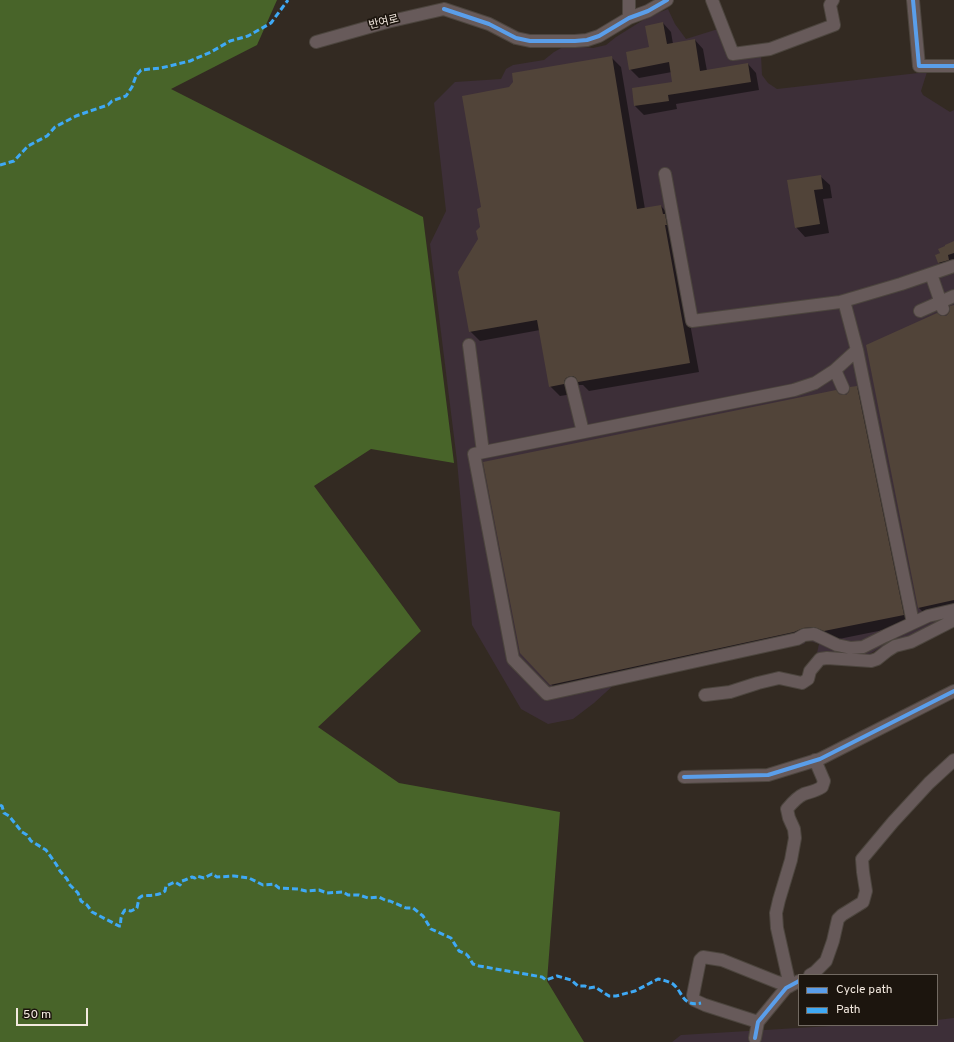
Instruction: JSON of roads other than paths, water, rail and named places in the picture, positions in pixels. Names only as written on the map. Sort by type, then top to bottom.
[{"type":"street","points":[[629,0],[629,18]]},
{"type":"street","points":[[445,5],[516,38],[530,41],[587,40],[600,36],[629,18],[648,11],[667,0]]},
{"type":"street","points":[[712,0],[733,54],[770,49],[834,25],[830,5],[833,0]]},
{"type":"street","points":[[913,0],[919,66],[954,66]]},
{"type":"street","name":"반여로","points":[[316,42],[445,5]]},
{"type":"street","points":[[665,174],[692,321],[844,301],[954,266]]},
{"type":"street","points":[[931,274],[942,306]]},
{"type":"street","points":[[920,311],[942,306],[954,296]]},
{"type":"street","points":[[844,301],[857,350],[913,623]]},
{"type":"street","points":[[469,345],[484,452]]},
{"type":"street","points":[[857,350],[835,370],[815,383],[794,390],[474,454],[514,659],[547,694],[797,639],[804,635],[814,634],[837,645],[851,648],[864,647],[928,616],[954,610]]},
{"type":"street","points":[[835,370],[843,388]]},
{"type":"street","points":[[571,383],[583,432]]},
{"type":"street","points":[[705,695],[730,692],[779,678],[802,683],[808,679],[810,671],[820,659],[827,658],[872,661],[895,646],[911,642],[954,620]]},
{"type":"street","points":[[684,777],[768,775],[827,755],[954,691]]},
{"type":"street","points":[[795,983],[777,928],[776,913],[791,860],[795,838],[794,829],[787,809],[803,794],[816,791],[822,787],[824,781],[815,760]]},
{"type":"street","points":[[812,974],[826,961],[833,941],[838,919],[863,902],[866,891],[862,859],[893,822],[929,783],[954,760]]},
{"type":"street","points":[[758,1022],[704,1005],[694,1000],[693,995],[700,960],[703,957],[722,960],[777,982],[795,983]]},
{"type":"street","points":[[755,1038],[758,1022],[786,988],[795,983]]}]
